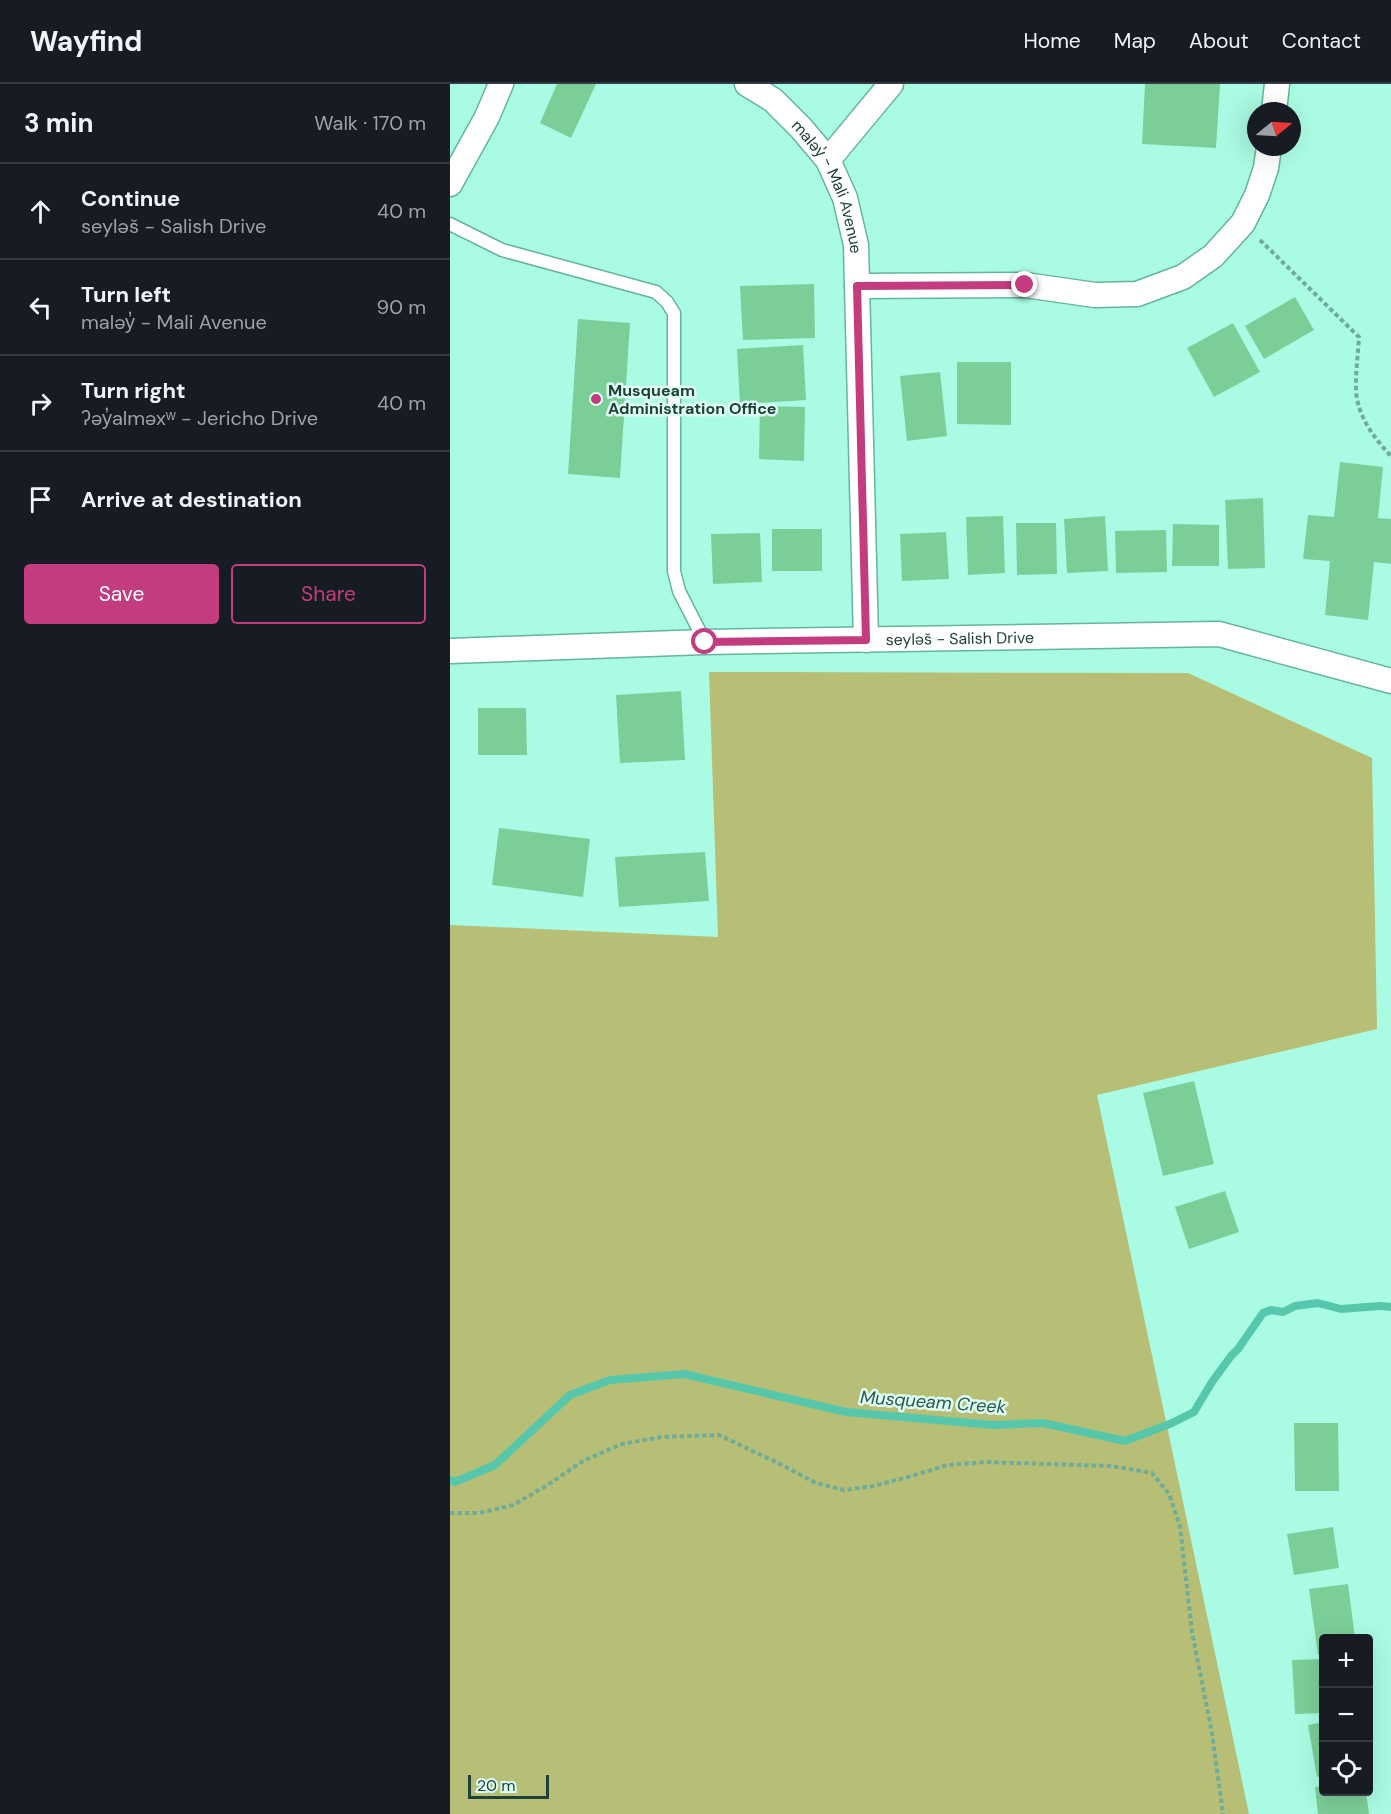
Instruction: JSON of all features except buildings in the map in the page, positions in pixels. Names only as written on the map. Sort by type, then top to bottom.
[{"type":"street","points":[[450,184],[488,117],[501,84]]},
{"type":"street","name":"maləy̓ - Mali Avenue","points":[[747,84],[773,100],[828,160],[845,198],[856,245],[866,640]]},
{"type":"street","points":[[828,160],[891,84]]},
{"type":"street","points":[[1275,102],[1277,84]]},
{"type":"street","points":[[857,286],[1025,285],[1095,295],[1137,294],[1183,277],[1212,256],[1243,223],[1260,186],[1268,156]]},
{"type":"street","name":"seyləš - Salish Drive","points":[[450,651],[705,642],[1219,634],[1391,681]]},
{"type":"lane","points":[[450,224],[502,250],[656,292],[667,302],[674,313],[674,571],[680,591],[705,642]]},
{"type":"path","points":[[1243,223],[1359,337],[1355,387],[1361,411],[1374,437],[1391,456]]},
{"type":"path","points":[[450,1513],[479,1513],[513,1505],[583,1461],[622,1444],[661,1437],[719,1435],[816,1483],[844,1490],[882,1484],[948,1465],[986,1462],[1111,1466],[1152,1473],[1169,1494],[1180,1526],[1192,1632],[1212,1733],[1223,1814]]},
{"type":"green space","points":[[709,672],[1188,673],[1372,758],[1377,1029],[1097,1095],[1249,1814],[450,1814],[450,925],[718,937]]},
{"type":"waterway","name":"Musqueam Creek","points":[[450,1480],[455,1482],[495,1465],[570,1395],[610,1380],[684,1374],[846,1412],[993,1425],[1043,1423],[1125,1441],[1194,1412],[1212,1382],[1263,1313],[1271,1310],[1283,1312],[1295,1306],[1318,1303],[1341,1309],[1391,1307]]},
{"type":"place","name":"Musqueam Administration Office","points":[[596,399]]},
{"type":"route","points":[[705,642],[866,640],[857,286],[1025,285]]}]
